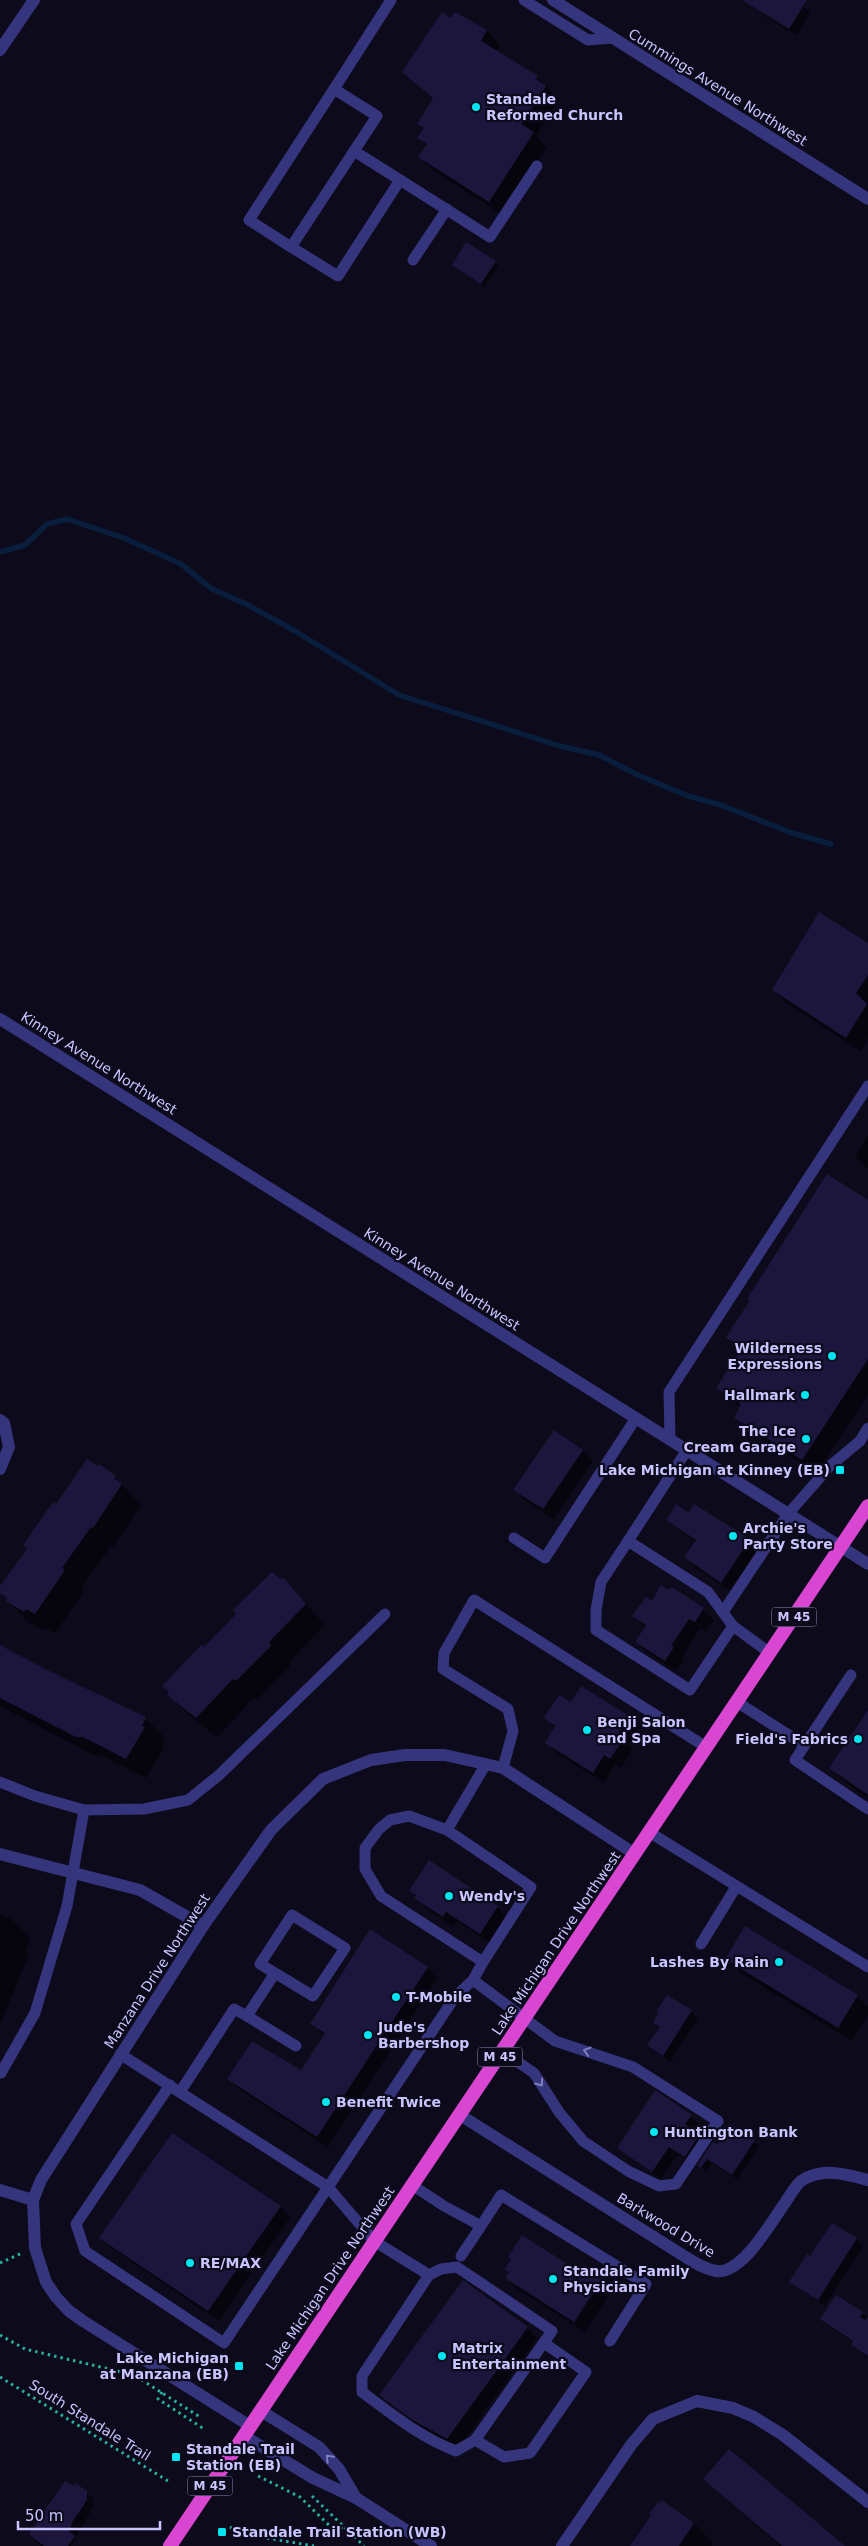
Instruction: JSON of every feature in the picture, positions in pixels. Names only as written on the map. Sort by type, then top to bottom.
[{"type":"highway","name":"Lake Michigan Drive Northwest","points":[[170,2546],[868,1506]]},
{"type":"street","points":[[0,50],[34,0]]},
{"type":"street","name":"Cummings Avenue Northwest","points":[[553,0],[868,199]]},
{"type":"street","name":"Kinney Avenue Northwest","points":[[0,1019],[868,1564]]},
{"type":"street","points":[[0,1420],[4,1423],[9,1447],[0,1469]]},
{"type":"street","name":"Manzana Drive Northwest","points":[[431,2546],[356,2498],[332,2489],[69,2311],[46,2282],[35,2248],[33,2200],[49,2164],[203,1926],[271,1830],[323,1779],[371,1760],[406,1754],[445,1755],[503,1768],[635,1854]]},
{"type":"street","points":[[0,1854],[140,1890],[203,1926]]},
{"type":"street","name":"Barkwood Drive","points":[[460,2115],[684,2256],[705,2268],[718,2271],[735,2266],[749,2253],[800,2182],[821,2173],[841,2172],[868,2180]]},
{"type":"street","points":[[0,2190],[33,2200]]},
{"type":"street","points":[[562,2546],[631,2445],[653,2419],[697,2401],[733,2408],[754,2417],[783,2435],[868,2502]]},
{"type":"street","points":[[260,2410],[318,2447],[339,2468],[356,2498]]},
{"type":"lane","points":[[391,0],[249,220],[338,276],[400,180]]},
{"type":"lane","points":[[524,0],[588,40],[612,38]]},
{"type":"lane","points":[[291,246],[377,116],[334,89]]},
{"type":"lane","points":[[354,151],[490,237],[537,166]]},
{"type":"lane","points":[[413,260],[447,209]]},
{"type":"lane","points":[[670,1440],[668,1392],[868,1088]]},
{"type":"lane","points":[[514,1538],[545,1558],[636,1418]]},
{"type":"lane","points":[[723,1612],[788,1514],[830,1466],[860,1441],[868,1428]]},
{"type":"lane","points":[[687,1450],[601,1582],[596,1610],[596,1630],[690,1690],[733,1626]]},
{"type":"lane","points":[[628,1541],[708,1592],[733,1626],[770,1653]]},
{"type":"lane","points":[[503,1768],[513,1731],[508,1709],[443,1669],[444,1653],[474,1600],[706,1747]]},
{"type":"lane","points":[[0,1782],[35,1796],[84,1810],[144,1809],[188,1800],[218,1776],[385,1614]]},
{"type":"lane","points":[[851,1675],[795,1760],[868,1809]]},
{"type":"lane","points":[[737,1702],[804,1745]]},
{"type":"lane","points":[[446,1830],[486,1764]]},
{"type":"lane","points":[[1,2073],[35,2013],[67,1906],[84,1810]]},
{"type":"lane","points":[[170,2085],[76,2224],[85,2252],[224,2344],[455,1997],[473,1980],[531,1887],[446,1830],[409,1816],[390,1820],[379,1829],[365,1848],[365,1868],[381,1896],[483,1962]]},
{"type":"lane","points":[[649,1832],[868,1967]]},
{"type":"lane","points":[[701,1944],[736,1887]]},
{"type":"lane","points":[[292,1915],[345,1948],[313,1996],[275,1973],[260,1964],[292,1915]]},
{"type":"lane","points":[[247,2016],[275,1973]]},
{"type":"lane","points":[[473,1980],[555,2041],[633,2067],[718,2121],[676,2184],[658,2186],[628,2171],[584,2141],[559,2112],[534,2073],[503,2052]]},
{"type":"lane","points":[[180,2092],[234,2009],[296,2046]]},
{"type":"lane","points":[[120,2054],[328,2187],[374,2241],[429,2275]]},
{"type":"lane","points":[[412,2185],[444,2206],[481,2226]]},
{"type":"lane","points":[[461,2256],[501,2195],[646,2284],[610,2341]]},
{"type":"lane","points":[[458,2267],[552,2331],[475,2440],[456,2451],[435,2443],[362,2392],[361,2387],[362,2376],[429,2275],[441,2269],[458,2267]]},
{"type":"lane","points":[[475,2440],[504,2457],[530,2453],[586,2372],[544,2343]]},
{"type":"path","points":[[0,2263],[35,2248]]},
{"type":"path","points":[[0,2335],[25,2350],[134,2375],[200,2417]]},
{"type":"path","name":"South Standale Trail","points":[[0,2377],[168,2481]]},
{"type":"path","points":[[162,2392],[158,2399],[204,2429]]},
{"type":"path","points":[[258,2476],[300,2497],[337,2532],[342,2527]]},
{"type":"path","points":[[306,2490],[342,2527],[364,2546]]},
{"type":"path","points":[[230,2527],[242,2534],[314,2546]]},
{"type":"building","points":[[742,0],[807,0],[789,29]]},
{"type":"building","name":"Standale Reformed Church","points":[[442,12],[451,18],[455,12],[487,30],[481,41],[538,76],[536,79],[546,86],[521,124],[534,132],[489,202],[418,157],[427,144],[417,138],[424,128],[417,124],[433,98],[402,72]]},
{"type":"building","points":[[466,242],[496,261],[481,284],[452,265]]},
{"type":"building","points":[[819,912],[868,943],[868,975],[856,993],[867,1004],[846,1038],[772,990]]},
{"type":"building","points":[[827,1174],[868,1200],[868,1359],[802,1460],[734,1418],[741,1404],[716,1388],[742,1348],[726,1337],[750,1300],[747,1299]]},
{"type":"building","points":[[554,1430],[583,1450],[543,1509],[513,1490]]},
{"type":"building","points":[[87,1459],[98,1466],[99,1464],[116,1476],[114,1478],[122,1484],[93,1528],[91,1527],[62,1568],[65,1570],[35,1614],[26,1609],[24,1612],[6,1601],[7,1598],[0,1593],[0,1586],[27,1549],[23,1545],[53,1502],[56,1504]]},
{"type":"building","points":[[676,1504],[689,1513],[694,1504],[750,1539],[721,1583],[684,1557],[696,1540],[666,1520]]},
{"type":"building","points":[[272,1572],[280,1579],[283,1577],[306,1604],[269,1642],[271,1646],[236,1681],[233,1679],[196,1718],[167,1695],[169,1692],[162,1686],[201,1645],[204,1647],[236,1614],[233,1610]]},
{"type":"building","points":[[661,1585],[669,1590],[672,1587],[704,1608],[695,1622],[689,1619],[671,1646],[674,1647],[665,1661],[635,1642],[646,1625],[632,1616],[646,1597],[652,1601]]},
{"type":"building","points":[[0,1645],[45,1669],[146,1717],[142,1726],[145,1727],[126,1759],[83,1737],[76,1737],[0,1698]]},
{"type":"building","name":"Benji Salon and Spa","points":[[581,1686],[629,1716],[618,1734],[624,1738],[610,1759],[604,1755],[593,1773],[545,1743],[555,1726],[544,1718],[559,1695],[571,1702]]},
{"type":"building","name":"Field's Fabrics","points":[[868,1710],[868,1795],[829,1768]]},
{"type":"building","name":"Wendy's","points":[[429,1860],[498,1906],[480,1934],[446,1912],[443,1917],[414,1898],[416,1895],[409,1891]]},
{"type":"building","points":[[745,1926],[858,1995],[838,2028],[725,1959]]},
{"type":"building","points":[[370,1929],[428,1967],[317,2137],[227,2079],[252,2041],[301,2070],[325,2033],[310,2024]]},
{"type":"building","points":[[667,1995],[692,2010],[663,2056],[647,2045],[660,2027],[653,2023],[658,2013],[656,2012]]},
{"type":"building","points":[[655,2090],[692,2115],[685,2124],[700,2134],[685,2157],[669,2147],[652,2172],[617,2148]]},
{"type":"building","points":[[730,2124],[755,2140],[732,2175],[707,2159],[701,2168],[697,2165],[713,2142],[717,2145]]},
{"type":"building","points":[[172,2133],[281,2206],[208,2311],[99,2238]]},
{"type":"building","points":[[832,2223],[857,2238],[818,2300],[789,2282],[807,2254],[810,2256]]},
{"type":"building","name":"Standale Family Physicians","points":[[522,2235],[586,2276],[589,2272],[601,2280],[574,2322],[505,2278],[509,2272],[504,2270],[511,2259],[508,2257]]},
{"type":"building","points":[[463,2280],[528,2327],[447,2439],[411,2419],[379,2395]]},
{"type":"building","points":[[836,2295],[863,2312],[860,2317],[866,2320],[868,2317],[868,2356],[851,2345],[853,2341],[820,2319]]},
{"type":"building","points":[[729,2449],[845,2546],[782,2546],[703,2479]]},
{"type":"building","points":[[65,2481],[73,2486],[75,2483],[87,2491],[87,2500],[73,2521],[69,2531],[75,2536],[68,2546],[44,2546],[29,2534]]},
{"type":"building","points":[[662,2500],[694,2523],[679,2546],[630,2546],[651,2515],[649,2514],[658,2502],[660,2503]]},
{"type":"waterway","points":[[0,552],[25,545],[47,524],[67,519],[124,538],[181,564],[212,589],[248,605],[295,631],[399,695],[560,746],[599,755],[638,775],[688,796],[721,805],[792,833],[831,844]]},
{"type":"place","name":"Standale Reformed Church","points":[[476,107]]},
{"type":"place","name":"Wilderness Expressions","points":[[832,1356]]},
{"type":"place","name":"Hallmark","points":[[805,1395]]},
{"type":"place","name":"The Ice Cream Garage","points":[[806,1439]]},
{"type":"place","name":"Lake Michigan at Kinney (EB)","points":[[840,1470]]},
{"type":"place","name":"Archie's Party Store","points":[[733,1536]]},
{"type":"place","name":"Benji Salon and Spa","points":[[587,1730]]},
{"type":"place","name":"Field's Fabrics","points":[[858,1739]]},
{"type":"place","name":"Wendy's","points":[[449,1896]]},
{"type":"place","name":"Lashes By Rain","points":[[779,1962]]},
{"type":"place","name":"T-Mobile","points":[[396,1997]]},
{"type":"place","name":"Jude's Barbershop","points":[[368,2035]]},
{"type":"place","name":"Benefit Twice","points":[[326,2102]]},
{"type":"place","name":"Huntington Bank","points":[[654,2132]]},
{"type":"place","name":"RE/MAX","points":[[190,2263]]},
{"type":"place","name":"Standale Family Physicians","points":[[553,2279]]},
{"type":"place","name":"Matrix Entertainment","points":[[442,2356]]},
{"type":"place","name":"Lake Michigan at Manzana (EB)","points":[[239,2366]]},
{"type":"place","name":"Standale Trail Station (EB)","points":[[176,2457]]},
{"type":"place","name":"Standale Trail Station (WB)","points":[[222,2532]]}]
